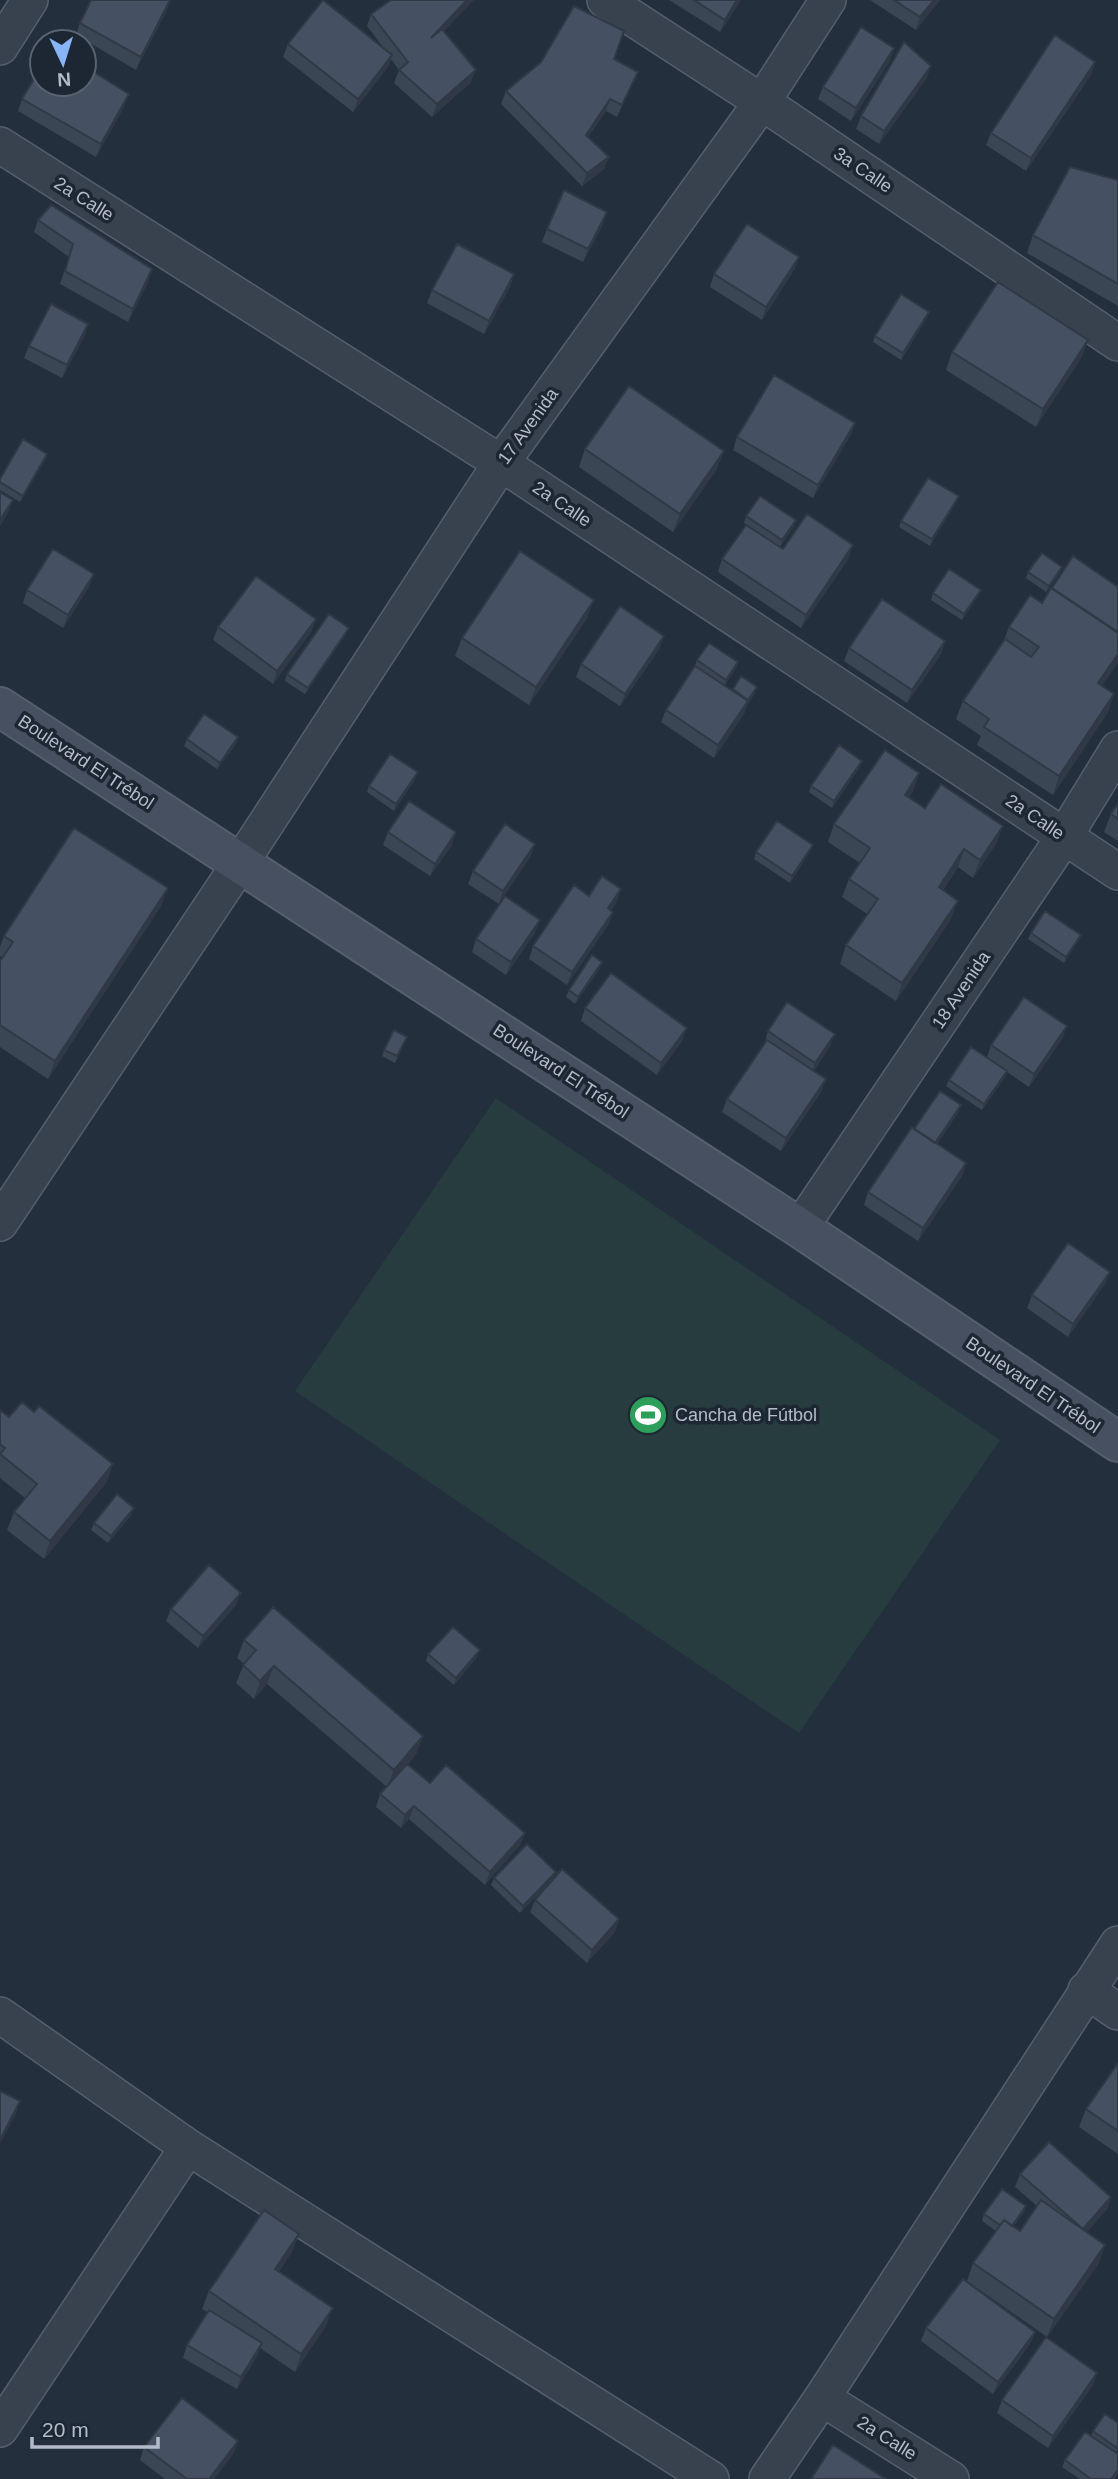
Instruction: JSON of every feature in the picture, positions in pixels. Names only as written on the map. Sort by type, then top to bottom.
[{"type":"main road","name":"Boulevard El Trébol","points":[[0,707],[800,1228],[1118,1442]]},
{"type":"street","points":[[0,47],[30,0]]},
{"type":"street","name":"3a Calle","points":[[605,0],[762,102],[1118,343]]},
{"type":"street","name":"17 Avenida","points":[[0,1223],[241,862],[501,463],[762,102],[828,0]]},
{"type":"street","name":"2a Calle","points":[[0,145],[501,463],[1118,872]]},
{"type":"street","name":"18 Avenida","points":[[800,1228],[1064,837],[1118,749]]},
{"type":"street","points":[[767,2479],[1118,1944]]},
{"type":"street","points":[[1087,1990],[1118,2012]]},
{"type":"street","points":[[0,2015],[188,2147],[710,2479]]},
{"type":"street","points":[[0,2429],[188,2147]]},
{"type":"street","name":"2a Calle","points":[[822,2398],[951,2479]]},
{"type":"green space","name":"Cancha de Fútbol","points":[[496,1098],[1000,1440],[799,1733],[295,1391]]},
{"type":"building","points":[[91,0],[170,0],[141,57],[98,33],[98,28],[89,28],[80,23]]},
{"type":"building","points":[[323,0],[392,55],[358,99],[288,44]]},
{"type":"building","points":[[391,0],[467,0],[431,38],[442,29],[476,70],[437,104],[399,70],[408,62],[371,14]]},
{"type":"building","points":[[694,0],[737,0],[725,20]]},
{"type":"building","points":[[894,0],[934,0],[920,17]]},
{"type":"building","points":[[574,6],[624,31],[614,59],[638,72],[622,105],[610,99],[586,135],[609,157],[587,173],[506,91],[541,62]]},
{"type":"building","points":[[861,27],[894,48],[856,108],[823,87]]},
{"type":"building","points":[[1055,35],[1095,62],[1031,158],[991,133]]},
{"type":"building","points":[[904,42],[931,66],[884,131],[861,116]]},
{"type":"building","points":[[98,75],[129,94],[101,144],[22,99],[28,89],[28,98],[98,98]]},
{"type":"building","points":[[1070,167],[1118,180],[1118,284],[1033,235]]},
{"type":"building","points":[[564,190],[607,212],[588,249],[547,229]]},
{"type":"building","points":[[51,205],[152,269],[133,309],[65,271],[73,244],[38,220]]},
{"type":"building","points":[[747,224],[799,257],[766,307],[714,274]]},
{"type":"building","points":[[457,244],[514,274],[489,321],[432,290]]},
{"type":"building","points":[[998,282],[1088,340],[1043,409],[952,352]]},
{"type":"building","points":[[901,294],[929,312],[903,353],[875,336]]},
{"type":"building","points":[[51,304],[88,324],[67,365],[29,346]]},
{"type":"building","points":[[774,375],[855,423],[818,485],[737,437]]},
{"type":"building","points":[[629,386],[724,451],[680,514],[585,449]]},
{"type":"building","points":[[23,439],[47,454],[23,496],[0,482],[0,479]]},
{"type":"building","points":[[928,478],[959,496],[932,539],[901,521]]},
{"type":"building","points":[[0,492],[13,500],[0,520]]},
{"type":"building","points":[[760,496],[796,520],[782,540],[746,516]]},
{"type":"building","points":[[807,514],[853,545],[806,615],[722,559],[746,525],[783,549]]},
{"type":"building","points":[[53,549],[94,574],[68,615],[27,590]]},
{"type":"building","points":[[520,551],[594,600],[536,687],[462,638]]},
{"type":"building","points":[[1042,553],[1062,567],[1049,586],[1028,572]]},
{"type":"building","points":[[1073,556],[1118,587],[1118,632],[1052,588]]},
{"type":"building","points":[[949,569],[981,590],[964,614],[933,593]]},
{"type":"building","points":[[256,576],[316,619],[277,671],[218,627]]},
{"type":"building","points":[[1051,588],[1118,633],[1118,654],[1098,683],[1114,694],[1059,776],[984,727],[989,719],[963,701],[1005,639],[1031,657],[1039,647],[1009,627],[1030,595],[1042,603]]},
{"type":"building","points":[[882,599],[945,641],[912,690],[849,648]]},
{"type":"building","points":[[620,606],[664,636],[625,694],[581,664]]},
{"type":"building","points":[[329,614],[349,628],[308,688],[287,674]]},
{"type":"building","points":[[709,643],[738,662],[726,680],[697,660]]},
{"type":"building","points":[[695,666],[748,701],[718,745],[666,710]]},
{"type":"building","points":[[741,676],[757,687],[748,700],[733,689]]},
{"type":"building","points":[[204,714],[238,737],[220,763],[187,739]]},
{"type":"building","points":[[839,745],[862,761],[834,801],[811,786]]},
{"type":"building","points":[[885,750],[919,773],[905,795],[925,808],[941,784],[1003,826],[980,860],[964,849],[939,887],[958,901],[902,983],[846,945],[878,899],[849,879],[870,848],[834,824]]},
{"type":"building","points":[[390,754],[418,772],[396,804],[369,786]]},
{"type":"building","points":[[409,801],[456,832],[435,864],[388,832]]},
{"type":"building","points":[[1118,803],[1118,819],[1111,814]]},
{"type":"building","points":[[777,821],[813,845],[792,876],[756,852]]},
{"type":"building","points":[[505,824],[535,844],[503,891],[473,871]]},
{"type":"building","points":[[74,828],[168,888],[55,1061],[0,1025],[0,961],[13,942],[4,936]]},
{"type":"building","points":[[602,876],[621,889],[608,908],[613,912],[572,972],[533,946],[574,885],[589,896]]},
{"type":"building","points":[[505,896],[540,920],[511,962],[476,939]]},
{"type":"building","points":[[1045,911],[1081,935],[1066,957],[1031,933]]},
{"type":"building","points":[[592,955],[602,962],[578,997],[569,990]]},
{"type":"building","points":[[611,973],[687,1028],[661,1063],[585,1008]]},
{"type":"building","points":[[1024,997],[1067,1026],[1034,1074],[991,1045]]},
{"type":"building","points":[[787,1002],[835,1034],[815,1063],[768,1031]]},
{"type":"building","points":[[394,1030],[407,1037],[397,1056],[384,1050]]},
{"type":"building","points":[[767,1040],[826,1079],[786,1138],[727,1099]]},
{"type":"building","points":[[971,1047],[1007,1071],[984,1104],[949,1080]]},
{"type":"building","points":[[940,1091],[961,1105],[935,1143],[914,1129]]},
{"type":"building","points":[[912,1127],[966,1163],[923,1228],[868,1192]]},
{"type":"building","points":[[1068,1243],[1110,1272],[1073,1324],[1032,1295]]},
{"type":"building","points":[[22,1402],[34,1412],[39,1406],[113,1464],[50,1541],[14,1512],[37,1484],[0,1454],[5,1448],[0,1444],[0,1410],[9,1417]]},
{"type":"building","points":[[117,1494],[134,1508],[111,1536],[94,1523]]},
{"type":"building","points":[[209,1565],[241,1593],[203,1636],[171,1609]]},
{"type":"building","points":[[273,1607],[423,1736],[394,1770],[274,1666],[260,1681],[243,1665],[256,1650],[244,1640]]},
{"type":"building","points":[[453,1627],[480,1650],[456,1678],[428,1654]]},
{"type":"building","points":[[407,1764],[430,1783],[446,1765],[525,1833],[490,1872],[414,1806],[405,1815],[380,1794]]},
{"type":"building","points":[[527,1844],[556,1872],[523,1906],[494,1878]]},
{"type":"building","points":[[562,1869],[619,1919],[592,1950],[535,1900]]},
{"type":"building","points":[[1118,2063],[1118,2131],[1086,2109]]},
{"type":"building","points":[[0,2091],[20,2101],[0,2140]]},
{"type":"building","points":[[1049,2142],[1111,2197],[1083,2229],[1020,2174]]},
{"type":"building","points":[[1002,2189],[1026,2206],[1012,2226],[1004,2220],[1000,2225],[984,2214]]},
{"type":"building","points":[[1041,2200],[1105,2245],[1054,2319],[973,2263],[1004,2220],[1020,2231]]},
{"type":"building","points":[[264,2210],[299,2234],[275,2269],[333,2308],[301,2354],[209,2291]]},
{"type":"building","points":[[963,2279],[1035,2332],[998,2382],[926,2328]]},
{"type":"building","points":[[209,2310],[262,2343],[241,2377],[187,2345]]},
{"type":"building","points":[[1046,2337],[1097,2373],[1053,2436],[1002,2400]]},
{"type":"building","points":[[182,2398],[238,2441],[209,2479],[187,2479],[144,2447]]},
{"type":"building","points":[[1105,2414],[1118,2423],[1117,2448],[1093,2431]]},
{"type":"building","points":[[1085,2432],[1118,2454],[1118,2470],[1111,2479],[1091,2479],[1065,2460]]},
{"type":"building","points":[[833,2445],[886,2479],[811,2479]]},
{"type":"place","name":"Cancha de Fútbol","points":[[648,1415]]}]
